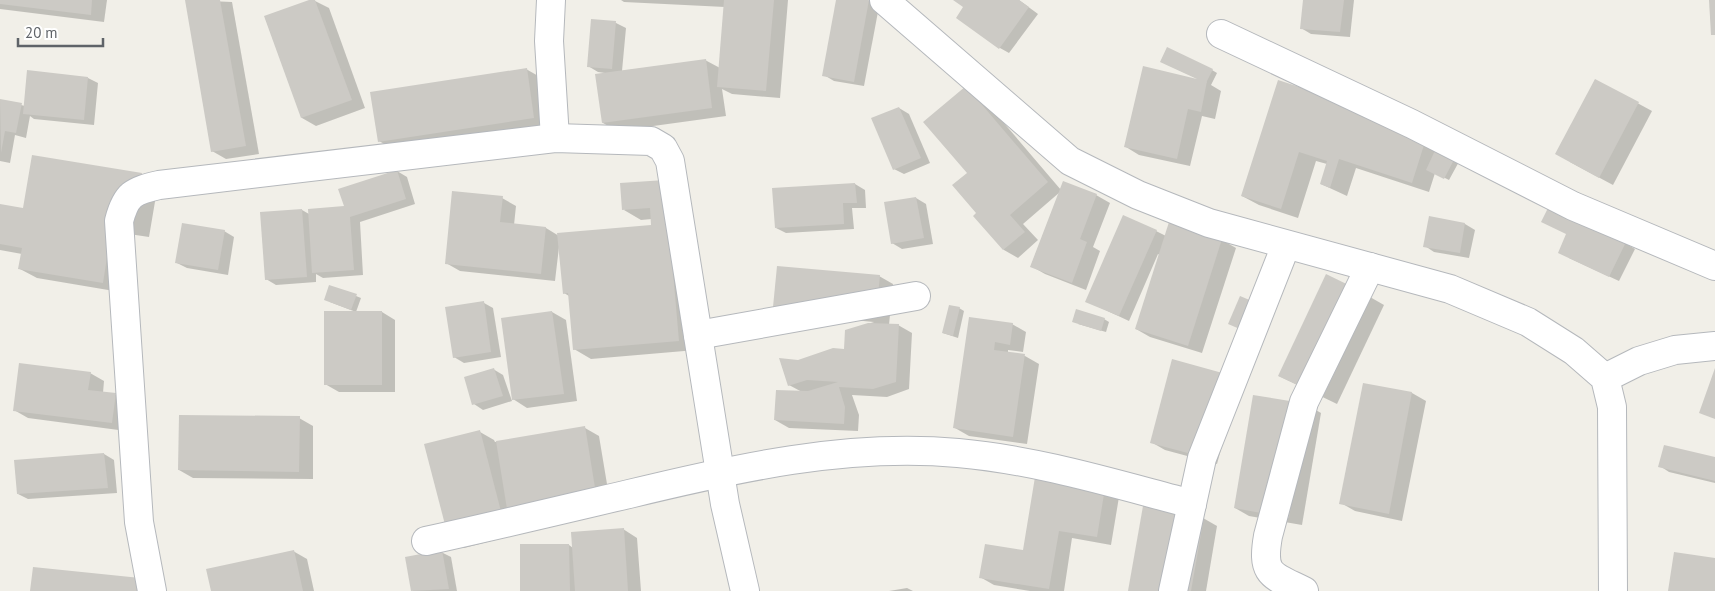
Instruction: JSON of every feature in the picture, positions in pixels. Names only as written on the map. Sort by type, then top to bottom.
[{"type":"street","points":[[552,0],[549,41],[554,138]]},
{"type":"street","points":[[884,0],[1070,161],[1138,195],[1209,223],[1450,290],[1528,322],[1574,351],[1606,378],[1612,407],[1613,591]]},
{"type":"street","points":[[1221,34],[1412,124],[1573,206],[1715,266]]},
{"type":"street","points":[[152,591],[139,522],[119,221],[124,204],[136,190],[159,185],[554,138],[651,141],[663,148],[670,161],[720,472],[744,591]]},
{"type":"street","points":[[1173,591],[1202,458],[1286,245]]},
{"type":"street","points":[[1304,591],[1275,576],[1266,566],[1264,556],[1268,536],[1304,402],[1370,267]]},
{"type":"street","points":[[698,335],[916,296]]},
{"type":"street","points":[[1606,378],[1639,361],[1676,350],[1715,346]]},
{"type":"street","points":[[426,542],[720,472],[817,457],[873,452],[958,453],[1046,466],[1192,504]]},
{"type":"building","points":[[0,0],[92,0],[91,15],[0,4]]},
{"type":"building","points":[[185,0],[220,0],[246,146],[211,152]]},
{"type":"building","points":[[309,0],[315,0],[352,100],[301,118],[264,16]]},
{"type":"building","points":[[724,0],[774,0],[766,91],[717,87]]},
{"type":"building","points":[[836,0],[869,0],[854,82],[822,76]]},
{"type":"building","points":[[953,0],[1019,0],[1029,7],[999,49],[956,18],[963,7]]},
{"type":"building","points":[[1303,0],[1344,0],[1340,32],[1300,29]]},
{"type":"building","points":[[1709,0],[1715,0],[1715,35],[1711,35]]},
{"type":"building","points":[[591,19],[616,21],[612,69],[587,67]]},
{"type":"building","points":[[1167,47],[1213,69],[1207,81],[1201,112],[1188,109],[1177,159],[1124,147],[1143,66],[1197,79],[1160,62]]},
{"type":"building","points":[[706,59],[712,108],[602,123],[595,74]]},
{"type":"building","points":[[527,68],[534,118],[378,142],[370,92]]},
{"type":"building","points":[[27,70],[88,77],[84,120],[23,114]]},
{"type":"building","points":[[1595,79],[1639,102],[1599,178],[1555,154]]},
{"type":"building","points":[[1278,80],[1429,129],[1412,183],[1339,159],[1330,188],[1320,184],[1327,161],[1299,152],[1281,209],[1241,196]]},
{"type":"building","points":[[966,86],[1048,182],[1010,215],[1025,232],[1003,250],[973,216],[976,213],[952,185],[967,173],[923,122]]},
{"type":"building","points":[[0,99],[22,103],[16,133],[5,131],[1,153]]},
{"type":"building","points":[[899,107],[921,158],[893,170],[871,118]]},
{"type":"building","points":[[1438,144],[1457,154],[1444,179],[1426,170]]},
{"type":"building","points":[[32,155],[142,173],[132,228],[112,225],[103,283],[18,269],[22,248],[0,244],[0,204],[23,208]]},
{"type":"building","points":[[397,170],[406,199],[350,217],[354,270],[312,273],[308,209],[344,206],[338,189]]},
{"type":"building","points":[[665,180],[679,341],[573,350],[568,293],[563,294],[557,233],[651,225],[650,208],[622,210],[620,183]]},
{"type":"building","points":[[1063,181],[1097,194],[1080,239],[1087,242],[1072,283],[1030,267]]},
{"type":"building","points":[[855,183],[857,203],[843,203],[844,224],[775,228],[772,188]]},
{"type":"building","points":[[452,191],[503,196],[500,222],[546,227],[541,274],[445,264]]},
{"type":"building","points":[[916,197],[924,238],[891,244],[884,202]]},
{"type":"building","points":[[1549,206],[1626,242],[1609,277],[1558,253],[1566,234],[1541,222]]},
{"type":"building","points":[[302,209],[307,277],[265,280],[260,212]]},
{"type":"building","points":[[1123,215],[1157,230],[1119,316],[1085,302]]},
{"type":"building","points":[[1429,216],[1465,223],[1460,253],[1423,247]]},
{"type":"building","points":[[1169,222],[1222,239],[1188,346],[1135,329]]},
{"type":"building","points":[[182,223],[225,230],[218,270],[175,263]]},
{"type":"building","points":[[777,266],[880,275],[876,316],[773,307]]},
{"type":"building","points":[[1326,274],[1371,296],[1323,397],[1278,376]]},
{"type":"building","points":[[329,285],[357,294],[351,310],[324,300]]},
{"type":"building","points":[[1240,296],[1266,307],[1254,335],[1228,324]]},
{"type":"building","points":[[484,301],[491,352],[453,358],[445,307]]},
{"type":"building","points":[[949,305],[960,307],[953,336],[942,333]]},
{"type":"building","points":[[1076,309],[1105,318],[1101,331],[1072,322]]},
{"type":"building","points":[[324,311],[382,311],[382,385],[324,385]]},
{"type":"building","points":[[552,311],[564,394],[512,400],[501,318]]},
{"type":"building","points":[[969,317],[1013,323],[1010,345],[995,342],[994,350],[1025,354],[1013,437],[953,428]]},
{"type":"building","points":[[868,323],[899,324],[896,382],[873,389],[839,387],[845,407],[844,424],[774,420],[776,390],[808,391],[838,382],[807,380],[788,386],[779,358],[798,360],[833,348],[844,349],[845,330]]},
{"type":"building","points":[[1172,359],[1226,374],[1203,457],[1150,443]]},
{"type":"building","points":[[19,363],[91,372],[88,390],[116,393],[112,423],[13,411]]},
{"type":"building","points":[[494,368],[503,396],[472,405],[464,377]]},
{"type":"building","points":[[1715,368],[1715,419],[1699,413]]},
{"type":"building","points":[[1363,383],[1412,392],[1389,514],[1339,504]]},
{"type":"building","points":[[1253,395],[1308,404],[1289,518],[1234,508]]},
{"type":"building","points":[[179,415],[300,416],[299,472],[178,470]]},
{"type":"building","points":[[585,426],[596,494],[507,509],[496,441]]},
{"type":"building","points":[[480,430],[505,527],[449,540],[424,444]]},
{"type":"building","points":[[1664,445],[1715,457],[1715,481],[1658,467]]},
{"type":"building","points":[[104,453],[108,488],[17,494],[14,460]]},
{"type":"building","points":[[1035,477],[1105,488],[1097,537],[1059,531],[1049,589],[979,578],[985,544],[1023,550]]},
{"type":"building","points":[[1143,506],[1204,517],[1191,591],[1128,591]]},
{"type":"building","points":[[624,528],[628,591],[575,591],[571,532]]},
{"type":"building","points":[[520,544],[569,544],[570,591],[520,591]]},
{"type":"building","points":[[294,550],[303,591],[211,591],[206,569]]},
{"type":"building","points":[[442,550],[449,589],[411,591],[405,557]]},
{"type":"building","points":[[1674,552],[1715,558],[1715,591],[1668,591]]},
{"type":"building","points":[[33,567],[150,579],[149,591],[30,591]]}]
